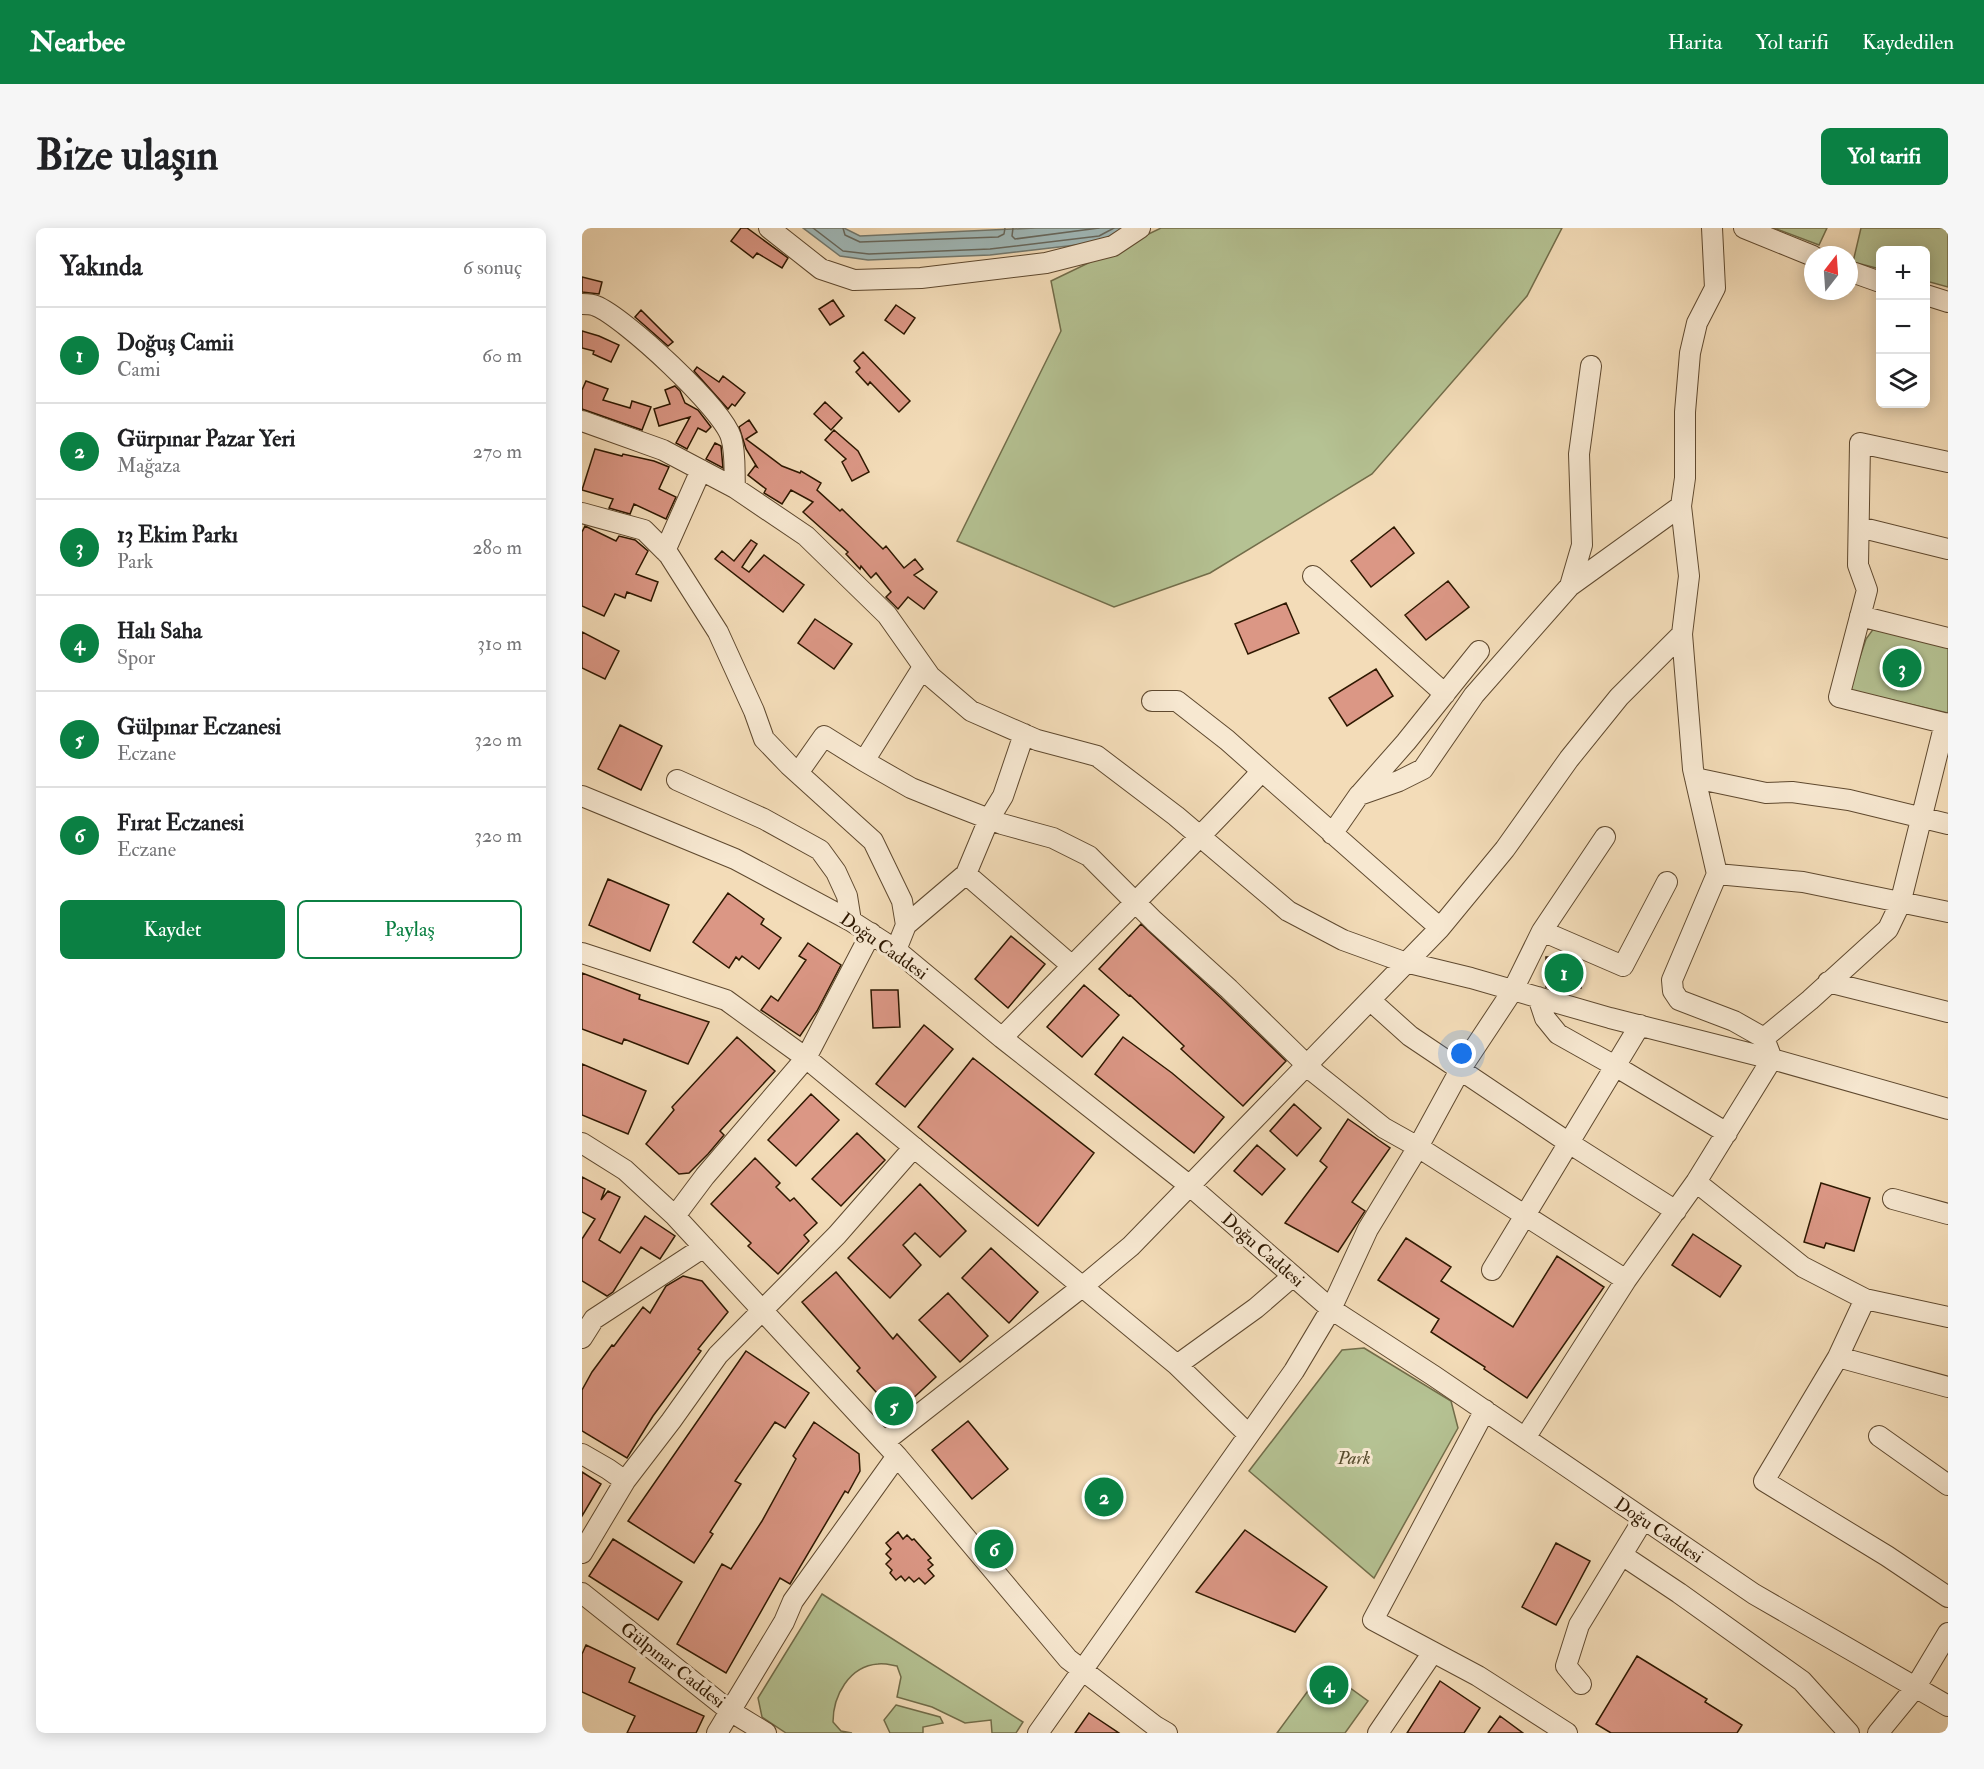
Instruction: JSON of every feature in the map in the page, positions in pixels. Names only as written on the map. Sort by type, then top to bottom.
[{"type":"street","points":[[770,228],[821,269],[854,280],[921,278],[1046,263],[1113,246],[1140,228]]},
{"type":"street","points":[[1712,228],[1715,288],[1698,323],[1690,353],[1685,411],[1685,478],[1681,506],[1689,576],[1682,634],[1695,778],[1717,874],[1672,980],[1672,991],[1679,1000],[1734,1021],[1764,1038],[1772,1059]]},
{"type":"street","points":[[1744,228],[1804,252]]},
{"type":"street","points":[[1858,274],[1876,280]]},
{"type":"street","points":[[1930,296],[1948,302]]},
{"type":"street","points":[[582,304],[594,305],[613,315],[664,358],[716,411],[731,436],[735,488]]},
{"type":"street","points":[[1570,586],[1582,545],[1579,454],[1591,366]]},
{"type":"street","points":[[582,421],[663,450],[735,488],[806,536],[887,615],[930,676],[971,711],[1037,740],[1097,756],[1176,816],[1288,911],[1343,939],[1408,962],[1772,1059],[1948,1109]]},
{"type":"street","points":[[1764,1038],[1888,929],[1900,901],[1947,724],[1839,697],[1867,590],[1858,565],[1860,443],[1948,462]]},
{"type":"street","points":[[665,551],[701,470]]},
{"type":"street","points":[[1359,795],[1424,770],[1473,695],[1570,586],[1681,506]]},
{"type":"street","points":[[582,513],[644,530],[665,551],[718,632],[754,711],[764,739],[873,842],[902,901],[906,925]]},
{"type":"street","points":[[1859,527],[1948,549]]},
{"type":"street","points":[[1313,576],[1445,694]]},
{"type":"street","points":[[1860,616],[1948,638]]},
{"type":"street","points":[[717,1733],[784,1622],[793,1601],[890,1449],[1131,1246],[1371,1001],[1440,928],[1505,849],[1569,759],[1619,697],[1682,634]]},
{"type":"street","points":[[1332,834],[1359,795],[1406,742],[1479,651]]},
{"type":"street","points":[[864,761],[923,667]]},
{"type":"street","points":[[1152,701],[1177,701],[1227,740],[1440,928]]},
{"type":"street","points":[[896,950],[906,925],[966,874],[989,819],[1003,796],[1024,734]]},
{"type":"street","points":[[798,773],[824,736],[911,788],[989,819],[1053,838],[1089,856],[1134,902],[1308,1065],[1384,1128],[1418,1147],[1626,1280]]},
{"type":"street","points":[[1002,1038],[1071,965],[1201,837],[1262,771]]},
{"type":"street","points":[[1695,778],[1766,793],[1792,792],[1849,800],[1948,824]]},
{"type":"street","points":[[677,780],[764,819],[820,850],[836,872],[847,896],[852,921]]},
{"type":"street","name":"Doğu Caddesi","points":[[582,796],[735,859],[871,933],[896,950],[1002,1038],[1190,1186],[1331,1309],[1485,1410],[1754,1594],[1948,1706]]},
{"type":"street","points":[[1038,1733],[1081,1669],[1294,1371],[1331,1309],[1368,1229],[1418,1147],[1460,1070],[1513,990],[1542,931],[1605,837]]},
{"type":"street","points":[[966,874],[1071,965]]},
{"type":"street","points":[[1717,874],[1803,882],[1948,912]]},
{"type":"street","points":[[1542,931],[1623,966],[1667,882]]},
{"type":"street","points":[[675,1216],[705,1176],[806,1058],[871,933]]},
{"type":"street","points":[[582,953],[726,1000],[806,1058],[1177,1365],[1248,1434]]},
{"type":"street","points":[[1828,982],[1948,1012]]},
{"type":"street","points":[[1538,997],[1545,1018],[1558,1034],[1727,1132]]},
{"type":"street","points":[[1371,1001],[1410,1036],[1569,1143],[1676,1211]]},
{"type":"street","points":[[1492,1270],[1640,1025]]},
{"type":"street","points":[[1525,1438],[1626,1280],[1696,1182],[1772,1059]]},
{"type":"street","points":[[582,1143],[625,1170],[675,1216],[890,1449],[1068,1659],[1167,1733]]},
{"type":"street","points":[[582,1553],[625,1481],[718,1355],[837,1235],[914,1147]]},
{"type":"street","points":[[1696,1182],[1803,1267],[1866,1299],[1948,1317]]},
{"type":"street","points":[[1893,1199],[1948,1214]]},
{"type":"street","points":[[582,1338],[588,1315],[704,1247]]},
{"type":"street","points":[[1177,1365],[1256,1308],[1293,1276]]},
{"type":"street","points":[[1866,1299],[1838,1357],[1764,1481],[1887,1556],[1948,1597]]},
{"type":"street","points":[[1838,1357],[1948,1387]]},
{"type":"street","points":[[1485,1410],[1373,1620],[1478,1676],[1567,1733]]},
{"type":"street","points":[[1879,1436],[1948,1485]]},
{"type":"street","points":[[582,1454],[608,1468],[625,1481]]},
{"type":"street","points":[[1581,1684],[1566,1666],[1579,1625],[1643,1520]]},
{"type":"street","points":[[1622,1555],[1802,1681],[1849,1733]]},
{"type":"street","name":"Gülpınar Caddesi","points":[[582,1593],[730,1711],[766,1733]]},
{"type":"street","points":[[1878,1733],[1915,1688],[1948,1633]]},
{"type":"street","points":[[1378,1733],[1433,1652]]},
{"type":"green space","points":[[1161,228],[1562,228],[1527,296],[1372,474],[1210,573],[1114,607],[957,541],[1061,331],[1051,281]]},
{"type":"green space","points":[[1774,228],[1827,228],[1819,245]]},
{"type":"green space","points":[[1861,228],[1948,228],[1948,287],[1930,282],[1930,246],[1876,246],[1876,268],[1858,263],[1857,246]]},
{"type":"green space","points":[[1874,628],[1948,647],[1948,713],[1849,690],[1866,639]]},
{"type":"green space","name":"Park","points":[[1364,1348],[1451,1401],[1458,1428],[1374,1578],[1249,1471],[1342,1350]]},
{"type":"green space","points":[[822,1594],[1023,1722],[1016,1733],[992,1733],[991,1720],[965,1723],[932,1707],[897,1697],[901,1677],[897,1666],[883,1664],[859,1670],[851,1676],[840,1693],[833,1722],[841,1731],[852,1733],[786,1733],[762,1717],[758,1698]]},
{"type":"green space","points":[[1324,1669],[1368,1701],[1345,1733],[1277,1733]]},
{"type":"green space","points":[[896,1705],[940,1717],[943,1723],[923,1727],[923,1733],[890,1733],[884,1720]]},
{"type":"water","points":[[803,228],[844,228],[860,236],[1036,228],[1126,228],[1102,242],[990,255],[868,260],[840,256]]},
{"type":"building","points":[[741,228],[747,228],[788,258],[782,268],[757,253],[753,258],[731,241]]},
{"type":"building","points":[[582,277],[602,282],[599,294],[582,292]]},
{"type":"building","points":[[833,300],[844,316],[830,325],[819,309]]},
{"type":"building","points":[[896,305],[915,318],[904,334],[885,320]]},
{"type":"building","points":[[641,310],[673,342],[668,346],[635,317]]},
{"type":"building","points":[[582,331],[619,345],[611,362],[593,354],[594,351],[582,348]]},
{"type":"building","points":[[863,352],[910,401],[899,412],[870,382],[868,385],[856,372],[860,368],[854,361]]},
{"type":"building","points":[[697,367],[719,382],[723,376],[745,393],[735,406],[732,404],[728,409],[694,371]]},
{"type":"building","points":[[586,381],[608,389],[603,400],[630,408],[632,401],[651,407],[642,430],[582,409],[582,390]]},
{"type":"building","points":[[675,386],[685,403],[698,410],[711,427],[706,432],[698,428],[687,449],[676,443],[690,417],[659,426],[654,409],[670,404],[665,390]]},
{"type":"building","points":[[825,402],[842,418],[831,430],[814,414]]},
{"type":"building","points":[[749,420],[757,432],[746,439],[782,466],[800,473],[801,471],[821,483],[817,490],[840,511],[842,509],[883,549],[886,546],[904,568],[915,559],[923,569],[914,575],[937,592],[924,609],[908,597],[898,609],[886,597],[891,592],[876,573],[871,578],[861,566],[860,569],[846,554],[848,552],[803,512],[813,502],[791,490],[782,504],[764,493],[766,489],[748,475],[755,466],[757,467],[746,449],[739,427]]},
{"type":"building","points":[[834,430],[858,451],[869,472],[852,481],[842,462],[846,459],[825,440]]},
{"type":"building","points":[[715,443],[721,446],[723,468],[706,459]]},
{"type":"building","points":[[595,449],[654,461],[669,467],[659,489],[676,497],[666,519],[634,504],[630,514],[609,508],[613,499],[582,490]]},
{"type":"building","points":[[585,526],[616,541],[619,536],[635,540],[648,551],[636,574],[658,582],[651,601],[627,592],[625,598],[615,594],[604,616],[582,606],[582,532]]},
{"type":"building","points":[[1394,527],[1414,553],[1371,587],[1351,561]]},
{"type":"building","points":[[751,540],[757,544],[742,567],[749,572],[764,555],[804,585],[783,612],[715,559],[722,551],[734,561]]},
{"type":"building","points":[[1448,581],[1469,607],[1426,640],[1405,615]]},
{"type":"building","points":[[1286,603],[1299,633],[1248,654],[1235,624]]},
{"type":"building","points":[[815,619],[852,644],[834,669],[798,643]]},
{"type":"building","points":[[582,632],[619,651],[605,679],[582,668]]},
{"type":"building","points":[[1376,669],[1393,696],[1347,726],[1329,698]]},
{"type":"building","points":[[620,725],[662,746],[641,790],[598,769]]},
{"type":"building","points":[[608,879],[669,905],[650,951],[589,925]]},
{"type":"building","points":[[728,893],[764,919],[761,924],[781,938],[759,969],[742,956],[739,960],[736,957],[729,968],[693,942]]},
{"type":"building","points":[[1141,924],[1286,1061],[1243,1106],[1181,1049],[1184,1046],[1099,969]]},
{"type":"building","points":[[1011,936],[1045,964],[1008,1008],[975,979]]},
{"type":"building","points":[[808,943],[841,965],[817,1011],[800,1036],[761,1010],[771,996],[778,1001],[806,960],[799,956]]},
{"type":"building","points":[[1546,957],[1572,957],[1581,961],[1581,988],[1546,987]]},
{"type":"building","points":[[582,973],[640,995],[639,999],[709,1022],[688,1064],[624,1039],[622,1044],[582,1029]]},
{"type":"building","points":[[1084,985],[1119,1015],[1082,1057],[1047,1027]]},
{"type":"building","points":[[871,990],[898,990],[900,1027],[873,1028]]},
{"type":"building","points":[[924,1025],[953,1049],[905,1107],[876,1084]]},
{"type":"building","points":[[737,1037],[775,1071],[720,1131],[724,1135],[708,1154],[689,1173],[679,1174],[646,1144],[674,1110],[672,1107]]},
{"type":"building","points":[[1123,1037],[1172,1073],[1224,1117],[1194,1153],[1095,1074]]},
{"type":"building","points":[[973,1058],[1094,1153],[1038,1226],[918,1127]]},
{"type":"building","points":[[582,1064],[646,1091],[628,1134],[582,1115]]},
{"type":"building","points":[[811,1094],[839,1120],[796,1166],[768,1140]]},
{"type":"building","points":[[1294,1104],[1321,1128],[1297,1156],[1270,1131]]},
{"type":"building","points":[[1348,1119],[1390,1148],[1352,1202],[1365,1211],[1338,1252],[1285,1223],[1327,1167],[1320,1161]]},
{"type":"building","points":[[857,1133],[885,1160],[841,1206],[812,1179]]},
{"type":"building","points":[[1257,1145],[1285,1169],[1262,1195],[1234,1171]]},
{"type":"building","points":[[755,1158],[780,1183],[776,1187],[790,1201],[794,1198],[817,1223],[804,1235],[809,1241],[778,1274],[748,1246],[751,1243],[711,1204]]},
{"type":"building","points":[[582,1177],[605,1189],[601,1200],[608,1191],[620,1197],[599,1240],[620,1253],[645,1216],[675,1236],[660,1259],[641,1247],[613,1292],[607,1296],[582,1281],[582,1239],[595,1219],[582,1212]]},
{"type":"building","points":[[1821,1183],[1870,1198],[1854,1251],[1826,1243],[1824,1248],[1804,1242]]},
{"type":"building","points":[[920,1184],[966,1231],[940,1257],[915,1233],[903,1245],[921,1265],[890,1298],[848,1258]]},
{"type":"building","points":[[1693,1234],[1741,1266],[1720,1297],[1672,1265]]},
{"type":"building","points":[[1406,1238],[1451,1267],[1441,1281],[1513,1327],[1557,1256],[1604,1287],[1527,1398],[1431,1332],[1439,1319],[1378,1280]]},
{"type":"building","points":[[991,1248],[1038,1292],[1009,1323],[962,1278]]},
{"type":"building","points":[[836,1272],[893,1339],[897,1334],[936,1377],[896,1414],[857,1371],[860,1368],[802,1302]]},
{"type":"building","points":[[683,1276],[702,1281],[728,1312],[698,1349],[701,1351],[653,1416],[627,1458],[582,1431],[582,1390],[592,1372],[643,1307],[650,1313],[666,1286]]},
{"type":"building","points":[[948,1293],[988,1336],[960,1362],[919,1320]]},
{"type":"building","points":[[746,1351],[809,1393],[785,1428],[775,1422],[735,1481],[741,1484],[710,1532],[713,1534],[694,1563],[628,1521]]},
{"type":"building","points":[[968,1421],[1008,1469],[972,1499],[932,1450]]},
{"type":"building","points":[[814,1422],[859,1454],[860,1471],[848,1493],[845,1491],[790,1584],[780,1578],[726,1673],[677,1644],[722,1564],[731,1569],[762,1521],[796,1459],[793,1456]]},
{"type":"building","points":[[582,1472],[601,1484],[582,1516]]},
{"type":"building","points":[[995,1528],[1010,1546],[997,1556],[982,1538]]},
{"type":"building","points":[[1245,1530],[1327,1587],[1295,1632],[1196,1592]]},
{"type":"building","points":[[898,1532],[903,1539],[907,1535],[912,1540],[914,1539],[931,1558],[928,1560],[933,1565],[928,1569],[934,1576],[925,1584],[919,1578],[914,1582],[909,1577],[905,1581],[901,1576],[896,1580],[890,1573],[892,1570],[886,1564],[891,1559],[886,1554],[891,1549],[886,1543]]},
{"type":"building","points":[[613,1539],[682,1582],[658,1620],[589,1576]]},
{"type":"building","points":[[1556,1543],[1590,1561],[1556,1625],[1522,1607]]},
{"type":"building","points":[[586,1645],[635,1668],[629,1682],[704,1716],[696,1733],[627,1733],[635,1716],[582,1692],[582,1654]]},
{"type":"building","points":[[1637,1656],[1707,1699],[1705,1702],[1742,1725],[1737,1733],[1611,1733],[1596,1724]]},
{"type":"building","points":[[1440,1681],[1480,1708],[1464,1733],[1407,1733]]},
{"type":"building","points":[[1089,1713],[1119,1733],[1075,1733]]},
{"type":"building","points":[[1500,1716],[1523,1733],[1488,1733]]},
{"type":"place","name":"13 Ekim Parkı","points":[[1902,668]]},
{"type":"place","name":"Doğuş Camii","points":[[1564,973]]},
{"type":"place","name":"Gülpınar Eczanesi","points":[[894,1406]]},
{"type":"place","name":"Gürpınar Pazar Yeri","points":[[1104,1497]]},
{"type":"place","name":"Fırat Eczanesi","points":[[994,1549]]},
{"type":"place","name":"Halı Saha","points":[[1329,1685]]}]
